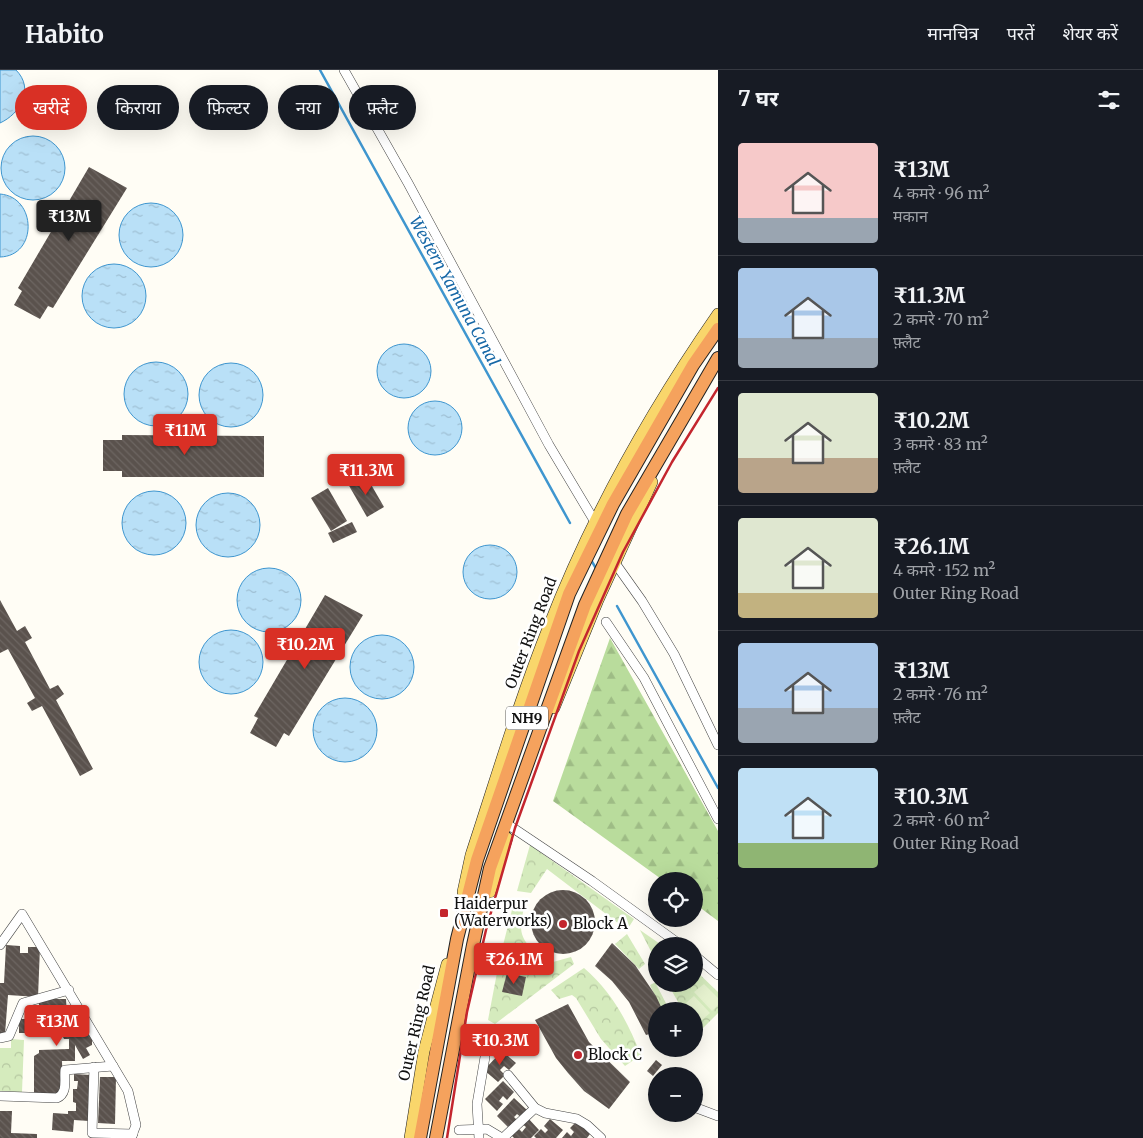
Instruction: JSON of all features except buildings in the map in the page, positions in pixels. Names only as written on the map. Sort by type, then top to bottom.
[{"type":"highway","name":"Outer Ring Road","points":[[420,1138],[457,939],[477,860],[569,594],[613,504],[716,324]]},
{"type":"highway","name":"NH9","points":[[436,1138],[473,945],[490,868],[585,605],[627,514],[718,358]]},
{"type":"main road","name":"Outer Ring Road","points":[[410,1138],[424,1051],[471,855],[549,626],[594,522],[632,448],[674,380],[716,324]]},
{"type":"main road","points":[[441,1138],[474,958],[490,892],[510,826],[572,661],[645,496],[685,420],[718,368]]},
{"type":"street","points":[[344,70],[408,183],[544,437],[594,522]]},
{"type":"street","points":[[615,563],[642,601],[674,654],[718,745]]},
{"type":"street","points":[[606,622],[644,678],[718,819]]},
{"type":"street","points":[[510,826],[592,880],[670,937]]},
{"type":"street","points":[[0,945],[22,914],[128,1091],[136,1115],[136,1125],[132,1136],[92,1133],[94,1067]]},
{"type":"street","points":[[703,962],[718,975]]},
{"type":"street","points":[[0,1038],[8,1036],[23,1003],[69,990]]},
{"type":"street","points":[[479,1134],[477,1104],[485,1057]]},
{"type":"street","points":[[0,1096],[57,1098],[62,1096],[64,1091],[64,1070],[113,1066]]},
{"type":"street","points":[[508,1075],[535,1108],[545,1113],[576,1119],[598,1137]]},
{"type":"street","points":[[460,1130],[479,1134],[496,1133],[502,1138],[535,1108]]},
{"type":"street","points":[[703,1110],[718,1116]]},
{"type":"green space","points":[[610,638],[718,831],[718,921],[703,910],[703,872],[652,872],[553,801]]},
{"type":"green space","points":[[530,845],[634,919],[627,930],[547,869],[531,893],[517,891]]},
{"type":"green space","points":[[514,902],[525,906],[521,926],[522,934],[529,946],[553,962],[571,957],[574,964],[495,1024],[488,1020],[500,957]]},
{"type":"green space","points":[[640,930],[650,937],[648,937],[648,946]]},
{"type":"green space","points":[[627,934],[645,964],[639,969],[615,944]]},
{"type":"green space","points":[[584,968],[603,987],[618,1008],[641,1055],[625,1066],[601,1039],[576,998],[572,995],[559,999],[551,990]]},
{"type":"green space","points":[[703,978],[718,992],[718,1013],[703,1028],[703,1002],[678,1002],[672,992],[703,992]]},
{"type":"green space","points":[[703,985],[718,998],[718,1005],[712,1011],[694,992],[703,992]]},
{"type":"green space","points":[[653,992],[660,992],[665,1002],[658,1002]]},
{"type":"green space","points":[[694,996],[700,1002],[687,1002]]},
{"type":"green space","points":[[703,1006],[710,1013],[703,1019]]},
{"type":"green space","points":[[11,1039],[24,1040],[22,1092],[0,1091],[0,1048],[11,1048]]},
{"type":"water","points":[[0,70],[16,70],[22,77],[24,85],[15,85],[15,113],[0,123]]},
{"type":"water","points":[[27,136],[39,136],[56,145],[63,156],[65,168],[63,180],[56,191],[39,200],[27,200],[15,195],[6,186],[1,174],[1,162],[6,150],[15,141]]},
{"type":"water","points":[[0,194],[12,198],[21,205],[26,215],[28,226],[26,237],[21,247],[12,254],[0,257]]},
{"type":"water","points":[[145,203],[157,203],[174,212],[181,223],[183,235],[181,247],[174,258],[157,267],[145,267],[133,262],[124,253],[119,241],[119,229],[124,217],[133,208]]},
{"type":"water","points":[[108,264],[120,264],[137,273],[144,284],[146,296],[144,308],[137,319],[120,328],[108,328],[96,323],[87,314],[82,302],[82,290],[87,278],[96,269]]},
{"type":"water","points":[[399,344],[409,344],[419,348],[427,356],[431,371],[427,386],[419,394],[409,398],[399,398],[389,394],[381,386],[377,376],[377,366],[381,356],[389,348]]},
{"type":"water","points":[[150,362],[162,362],[179,371],[186,382],[188,394],[186,406],[179,417],[162,426],[150,426],[138,421],[129,412],[124,400],[124,388],[129,376],[138,367]]},
{"type":"water","points":[[225,363],[237,363],[254,372],[261,383],[263,395],[261,407],[254,418],[237,427],[225,427],[213,422],[204,413],[199,401],[199,389],[204,377],[213,368]]},
{"type":"water","points":[[430,401],[440,401],[450,405],[458,413],[462,428],[458,443],[450,451],[440,455],[430,455],[420,451],[412,443],[408,433],[408,423],[412,413],[420,405]]},
{"type":"water","points":[[148,491],[160,491],[177,500],[184,511],[186,523],[184,535],[177,546],[160,555],[148,555],[136,550],[127,541],[122,529],[122,517],[127,505],[136,496]]},
{"type":"water","points":[[222,493],[234,493],[251,502],[258,513],[260,525],[258,537],[251,548],[234,557],[222,557],[210,552],[201,543],[196,531],[196,519],[201,507],[210,498]]},
{"type":"water","points":[[485,545],[495,545],[505,549],[513,557],[517,572],[513,587],[505,595],[495,599],[485,599],[475,595],[467,587],[463,577],[463,567],[467,557],[475,549]]},
{"type":"water","points":[[263,568],[275,568],[292,577],[299,588],[301,600],[299,612],[292,623],[275,632],[263,632],[251,627],[242,618],[237,606],[237,594],[242,582],[251,573]]},
{"type":"water","points":[[225,630],[237,630],[254,639],[261,650],[263,662],[261,674],[254,685],[237,694],[225,694],[213,689],[204,680],[199,668],[199,656],[204,644],[213,635]]},
{"type":"water","points":[[376,635],[388,635],[405,644],[412,655],[414,667],[412,679],[405,690],[388,699],[376,699],[364,694],[355,685],[350,673],[350,661],[355,649],[364,640]]},
{"type":"water","points":[[339,698],[351,698],[368,707],[375,718],[377,730],[375,742],[368,753],[351,762],[339,762],[327,757],[318,748],[313,736],[313,724],[318,712],[327,703]]},
{"type":"waterway","name":"Western Yamuna Canal","points":[[320,70],[570,523]]},
{"type":"waterway","name":"Western Yamuna Canal","points":[[591,560],[597,570]]},
{"type":"waterway","name":"Western Yamuna Canal","points":[[617,606],[718,788]]},
{"type":"railway","points":[[447,1138],[467,1012],[486,930],[515,828],[579,651],[623,552],[672,462],[718,388]]},
{"type":"place","name":"Haiderpur (Waterworks)","points":[[444,913]]},
{"type":"place","name":"Block A","points":[[563,924]]},
{"type":"place","name":"Block C","points":[[578,1055]]}]
